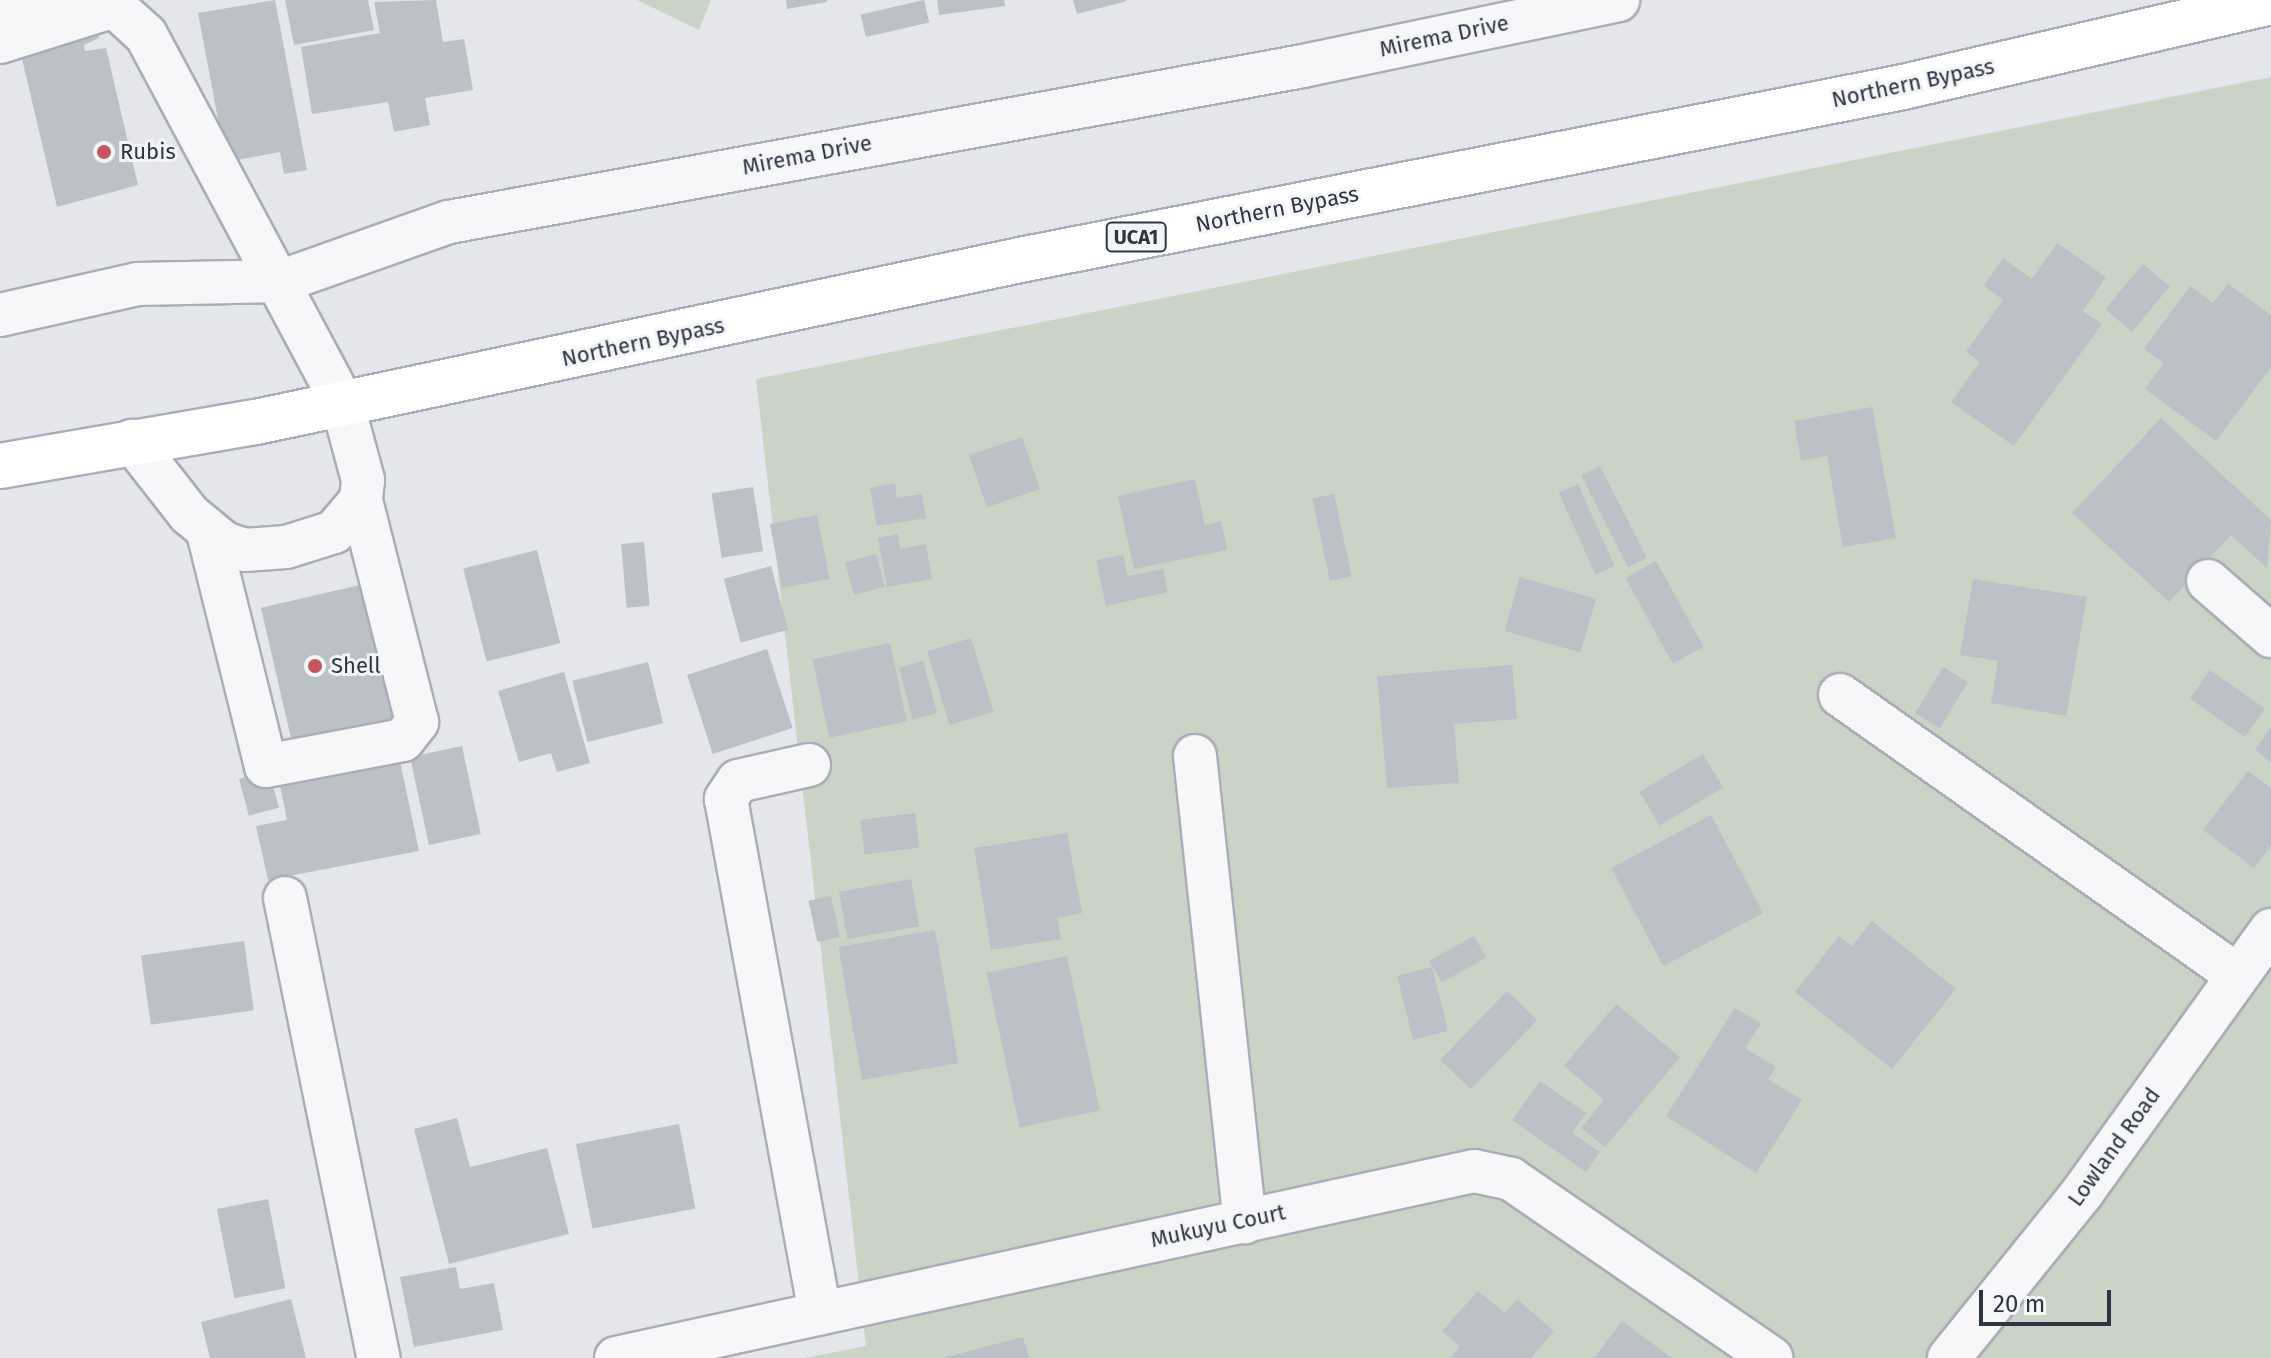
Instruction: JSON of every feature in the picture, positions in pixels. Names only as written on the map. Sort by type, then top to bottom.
[{"type":"main road","name":"Northern Bypass","points":[[0,466],[342,402],[1903,87],[2271,2]]},
{"type":"street","points":[[0,8],[76,0]]},
{"type":"street","name":"Mirema Drive","points":[[0,315],[138,284],[282,281],[449,222],[1303,66],[1618,0]]},
{"type":"street","points":[[0,42],[114,6],[136,21],[282,281],[342,402],[363,480],[361,500],[417,722],[403,740],[266,766],[208,532]]},
{"type":"street","points":[[132,441],[208,532],[245,550],[286,547],[334,532],[361,500]]},
{"type":"street","points":[[2208,581],[2271,636]]},
{"type":"street","points":[[1840,695],[2237,975]]},
{"type":"street","points":[[1195,756],[1245,1222]]},
{"type":"street","points":[[809,765],[738,781],[726,799],[820,1313]]},
{"type":"street","points":[[285,898],[379,1358]]},
{"type":"street","name":"Lowland Road","points":[[1949,1358],[2082,1193],[2271,930]]},
{"type":"street","name":"Mukuyu Court","points":[[616,1358],[1451,1175],[1496,1172],[1771,1358]]},
{"type":"green space","points":[[637,0],[711,0],[699,30]]},
{"type":"green space","points":[[2271,77],[2271,1358],[805,1358],[866,1346],[756,379]]},
{"type":"building","points":[[275,0],[307,170],[284,174],[280,152],[226,162],[198,13]]},
{"type":"building","points":[[285,0],[368,0],[374,30],[294,45]]},
{"type":"building","points":[[436,0],[443,42],[464,39],[473,90],[425,98],[430,125],[394,132],[388,102],[312,114],[301,47],[380,33],[374,2]]},
{"type":"building","points":[[786,0],[827,0],[827,2],[787,9]]},
{"type":"building","points":[[924,0],[929,22],[866,37],[861,15]]},
{"type":"building","points":[[937,0],[1004,0],[1005,6],[939,15]]},
{"type":"building","points":[[1073,0],[1126,0],[1127,1],[1077,14]]},
{"type":"building","points":[[94,24],[99,38],[84,45],[85,51],[106,48],[138,185],[57,207],[22,59]]},
{"type":"building","points":[[2057,243],[2106,277],[2083,311],[2102,324],[2014,446],[1951,402],[1980,362],[1966,352],[2003,300],[1984,286],[2003,258],[2032,279]]},
{"type":"building","points":[[2143,264],[2170,286],[2132,332],[2105,309]]},
{"type":"building","points":[[2228,284],[2271,315],[2271,367],[2216,441],[2145,389],[2164,363],[2144,349],[2190,286],[2213,303]]},
{"type":"building","points":[[1872,407],[1896,538],[1843,547],[1827,456],[1801,461],[1794,421]]},
{"type":"building","points":[[2161,418],[2271,520],[2267,568],[2231,535],[2169,602],[2072,513]]},
{"type":"building","points":[[1022,437],[1040,489],[987,507],[969,455]]},
{"type":"building","points":[[1600,466],[1647,558],[1628,567],[1581,476]]},
{"type":"building","points":[[1195,479],[1205,525],[1221,521],[1227,550],[1134,569],[1118,496]]},
{"type":"building","points":[[895,483],[897,498],[922,494],[926,518],[877,526],[870,488]]},
{"type":"building","points":[[1578,484],[1615,566],[1595,575],[1559,493]]},
{"type":"building","points":[[753,487],[763,551],[722,558],[712,494]]},
{"type":"building","points":[[1334,494],[1351,576],[1330,581],[1312,499]]},
{"type":"building","points":[[817,515],[829,579],[782,588],[770,524]]},
{"type":"building","points":[[898,534],[900,549],[926,544],[932,579],[887,587],[878,538]]},
{"type":"building","points":[[644,542],[650,606],[627,608],[621,544]]},
{"type":"building","points":[[537,550],[560,643],[486,662],[463,568]]},
{"type":"building","points":[[876,554],[885,587],[854,595],[845,562]]},
{"type":"building","points":[[1123,555],[1128,576],[1163,569],[1168,592],[1106,606],[1096,560]]},
{"type":"building","points":[[1656,561],[1704,647],[1673,664],[1625,578]]},
{"type":"building","points":[[771,566],[788,630],[741,642],[724,579]]},
{"type":"building","points":[[1520,577],[1596,599],[1581,653],[1505,631]]},
{"type":"building","points":[[1973,579],[2087,597],[2066,716],[1991,703],[1998,661],[1960,655]]},
{"type":"building","points":[[373,582],[407,731],[295,757],[261,608]]},
{"type":"building","points":[[971,638],[994,712],[950,725],[927,651]]},
{"type":"building","points":[[890,643],[907,721],[829,738],[813,659]]},
{"type":"building","points":[[767,649],[793,728],[713,754],[687,675]]},
{"type":"building","points":[[923,661],[937,713],[913,720],[899,667]]},
{"type":"building","points":[[648,662],[663,723],[588,742],[572,681]]},
{"type":"building","points":[[1512,665],[1517,719],[1454,724],[1459,783],[1387,788],[1377,676]]},
{"type":"building","points":[[1943,667],[1968,682],[1940,728],[1915,713]]},
{"type":"building","points":[[2210,670],[2265,708],[2245,737],[2190,699]]},
{"type":"building","points":[[564,672],[590,763],[557,772],[551,753],[519,762],[498,691]]},
{"type":"building","points":[[2271,727],[2271,762],[2255,750]]},
{"type":"building","points":[[462,746],[481,834],[429,845],[410,757]]},
{"type":"building","points":[[398,752],[419,851],[268,880],[256,826],[287,820],[278,775]]},
{"type":"building","points":[[1703,754],[1723,787],[1660,826],[1640,792]]},
{"type":"building","points":[[269,771],[279,808],[249,816],[239,779]]},
{"type":"building","points":[[2248,771],[2271,788],[2271,846],[2254,868],[2203,830]]},
{"type":"building","points":[[915,813],[919,848],[865,854],[860,820]]},
{"type":"building","points":[[1711,815],[1763,913],[1663,966],[1611,868]]},
{"type":"building","points":[[1067,833],[1082,913],[1057,918],[1061,939],[991,950],[974,848]]},
{"type":"building","points":[[911,879],[919,926],[847,939],[839,892]]},
{"type":"building","points":[[831,896],[840,937],[817,942],[809,901]]},
{"type":"building","points":[[1872,921],[1956,989],[1892,1069],[1795,992],[1839,936],[1852,946]]},
{"type":"building","points":[[935,930],[958,1063],[862,1080],[838,947]]},
{"type":"building","points":[[1474,936],[1486,958],[1442,983],[1429,961]]},
{"type":"building","points":[[244,941],[254,1010],[151,1025],[141,955]]},
{"type":"building","points":[[1067,956],[1100,1111],[1020,1128],[987,973]]},
{"type":"building","points":[[1432,967],[1448,1031],[1413,1040],[1397,976]]},
{"type":"building","points":[[1507,991],[1537,1020],[1471,1089],[1440,1060]]},
{"type":"building","points":[[1616,1004],[1680,1057],[1605,1147],[1581,1128],[1604,1100],[1564,1066]]},
{"type":"building","points":[[1735,1008],[1761,1023],[1745,1048],[1776,1067],[1768,1079],[1802,1100],[1756,1173],[1666,1116]]},
{"type":"building","points":[[1540,1081],[1586,1113],[1572,1133],[1600,1152],[1586,1172],[1512,1120]]},
{"type":"building","points":[[457,1118],[470,1167],[547,1148],[569,1234],[449,1264],[414,1129]]},
{"type":"building","points":[[679,1124],[695,1208],[592,1228],[576,1144]]},
{"type":"building","points":[[268,1199],[285,1288],[234,1298],[217,1209]]},
{"type":"building","points":[[456,1267],[460,1289],[494,1283],[503,1330],[414,1347],[400,1277]]},
{"type":"building","points":[[1478,1291],[1505,1313],[1517,1299],[1554,1331],[1531,1358],[1450,1358],[1460,1346],[1442,1331]]},
{"type":"building","points":[[291,1299],[306,1358],[210,1358],[201,1322]]},
{"type":"building","points":[[1622,1321],[1672,1358],[1594,1358]]},
{"type":"building","points":[[1023,1337],[1029,1358],[946,1358],[946,1357]]},
{"type":"place","name":"Rubis","points":[[104,152]]},
{"type":"place","name":"Shell","points":[[315,666]]}]
